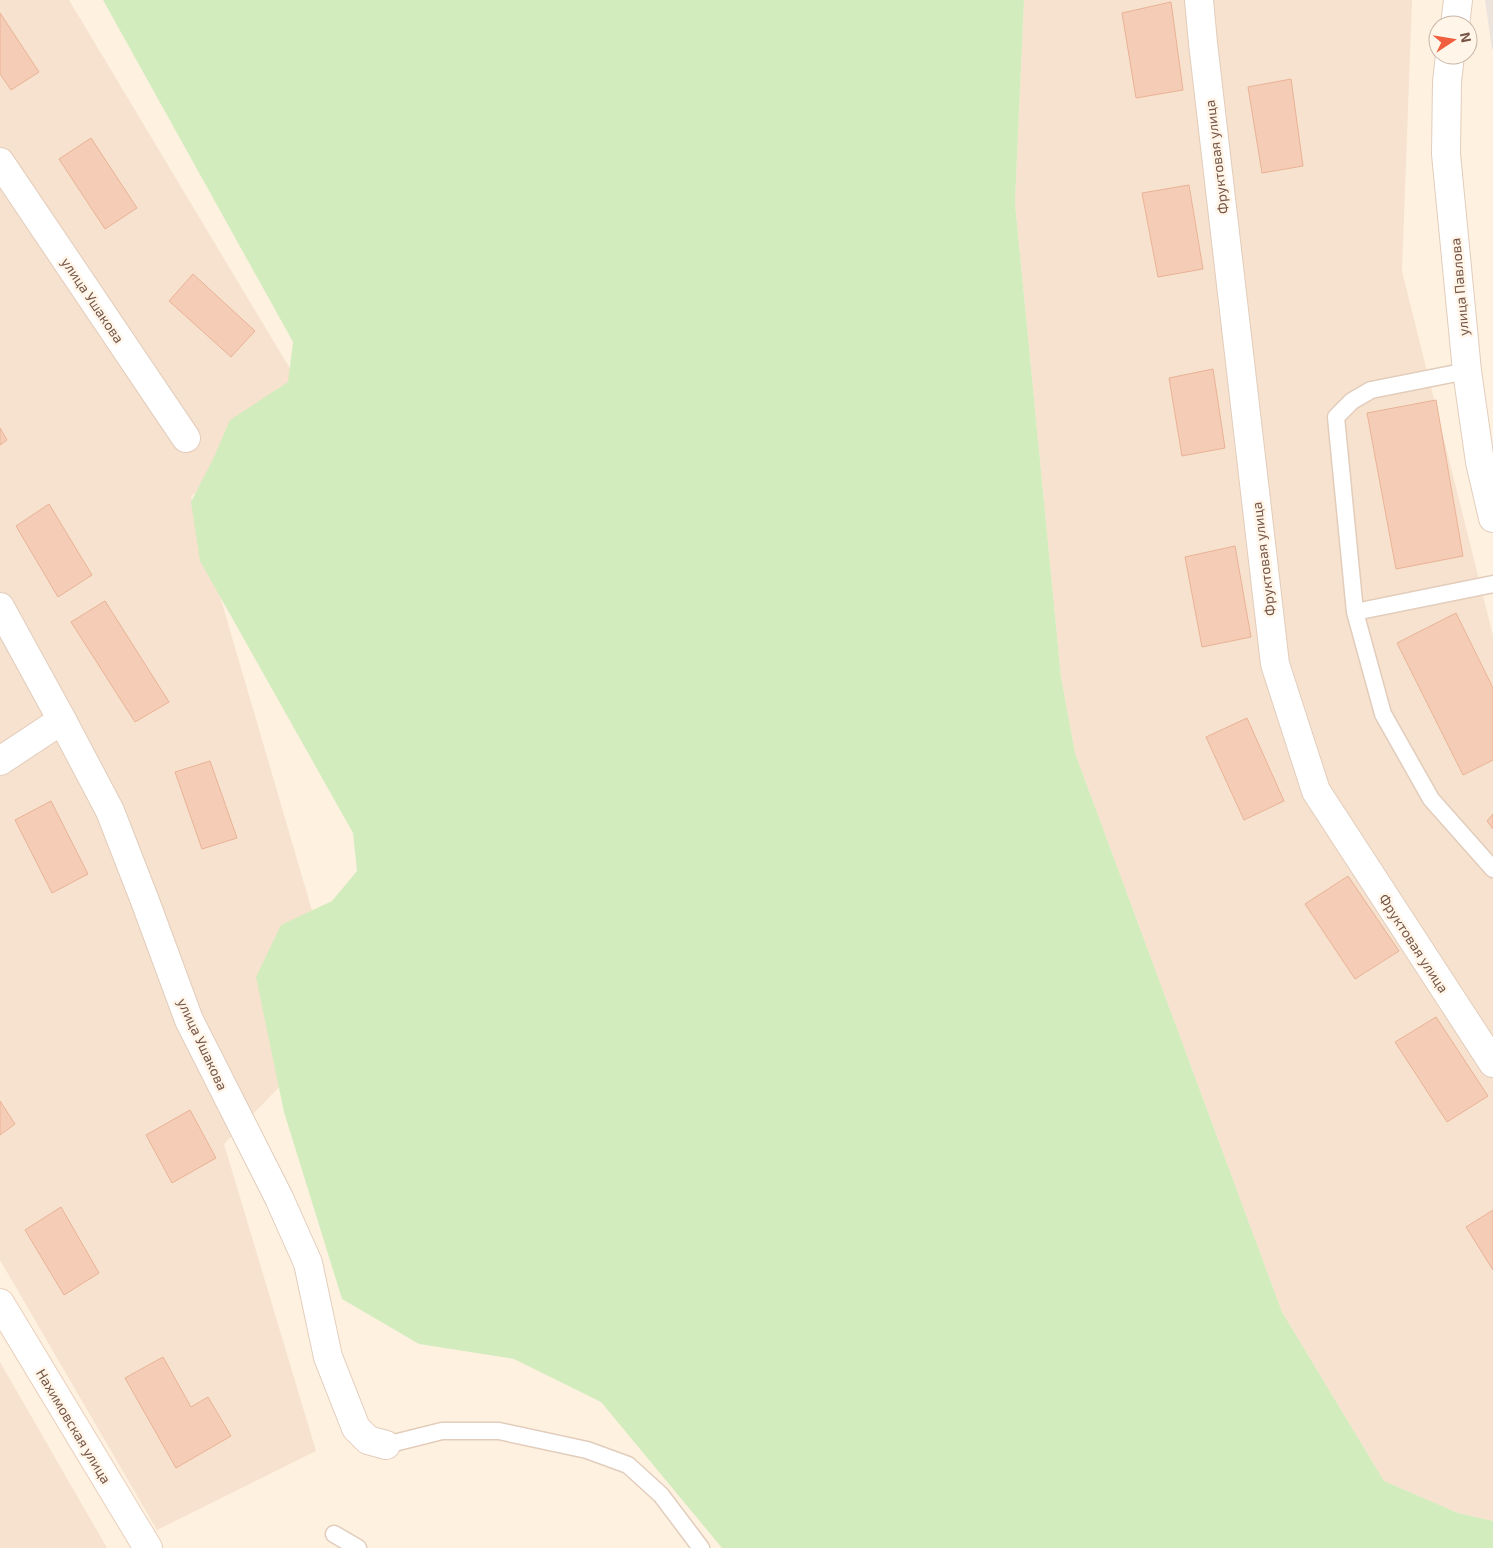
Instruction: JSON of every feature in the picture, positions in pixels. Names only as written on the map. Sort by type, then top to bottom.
[{"type":"street","name":"Фруктовая улица","points":[[1199,0],[1202,43],[1275,664],[1316,792],[1493,1063]]},
{"type":"street","points":[[1456,15],[1458,0]]},
{"type":"street","name":"улица Павлова","points":[[1449,65],[1446,154],[1467,371],[1480,462],[1493,518]]},
{"type":"street","name":"улица Ушакова","points":[[0,162],[186,438]]},
{"type":"street","name":"улица Ушакова","points":[[0,607],[110,811],[188,1020],[279,1198],[308,1263],[328,1357],[356,1428],[368,1440],[386,1445]]},
{"type":"street","points":[[0,760],[62,720]]},
{"type":"street","name":"Нахимовская улица","points":[[0,1303],[148,1548]]},
{"type":"lane","points":[[1467,371],[1371,390],[1352,401],[1336,417],[1356,612],[1383,714],[1431,799],[1493,869]]},
{"type":"lane","points":[[1356,612],[1493,584]]},
{"type":"lane","points":[[386,1445],[442,1431],[499,1430],[587,1450],[628,1465],[661,1495],[701,1548]]},
{"type":"lane","points":[[334,1534],[358,1548]]},
{"type":"shaded area","points":[[0,0],[69,0],[301,387],[191,497],[344,1020],[224,1144],[316,1451],[157,1530],[0,1260]]},
{"type":"shaded area","points":[[1024,0],[1412,0],[1402,271],[1493,636],[1493,1521],[1458,1513],[1384,1481],[1282,1312],[1075,753],[1061,677],[1015,203]]},
{"type":"shaded area","points":[[1485,0],[1493,0],[1493,49],[1492,49]]},
{"type":"shaded area","points":[[0,1362],[107,1548],[0,1548]]},
{"type":"green space","points":[[103,0],[1024,0],[1015,203],[1061,677],[1075,753],[1282,1312],[1384,1481],[1458,1513],[1493,1521],[1493,1548],[722,1548],[601,1402],[514,1359],[419,1344],[342,1299],[284,1112],[256,977],[281,925],[332,901],[357,871],[353,833],[200,561],[191,502],[230,420],[288,382],[293,342]]},
{"type":"building","points":[[1171,2],[1183,90],[1136,98],[1122,13]]},
{"type":"building","points":[[0,13],[39,72],[11,90],[0,74]]},
{"type":"building","points":[[1291,79],[1303,166],[1262,173],[1248,87]]},
{"type":"building","points":[[91,138],[137,208],[105,229],[59,159]]},
{"type":"building","points":[[1189,185],[1203,269],[1158,277],[1142,193]]},
{"type":"building","points":[[193,274],[255,331],[231,357],[169,301]]},
{"type":"building","points":[[1213,369],[1225,448],[1182,456],[1169,378]]},
{"type":"building","points":[[1436,400],[1463,556],[1396,569],[1367,413]]},
{"type":"building","points":[[0,428],[7,440],[0,445]]},
{"type":"building","points":[[49,504],[92,575],[58,597],[16,526]]},
{"type":"building","points":[[1235,546],[1251,637],[1202,647],[1185,557]]},
{"type":"building","points":[[105,601],[169,702],[135,722],[71,622]]},
{"type":"building","points":[[1456,613],[1493,688],[1493,760],[1463,775],[1397,643]]},
{"type":"building","points":[[1247,718],[1284,801],[1244,820],[1206,737]]},
{"type":"building","points":[[210,761],[237,838],[202,849],[175,772]]},
{"type":"building","points":[[51,801],[88,874],[52,893],[15,820]]},
{"type":"building","points":[[1493,814],[1493,829],[1487,821]]},
{"type":"building","points":[[1348,876],[1399,951],[1355,979],[1305,904]]},
{"type":"building","points":[[1436,1017],[1488,1096],[1447,1122],[1395,1042]]},
{"type":"building","points":[[0,1101],[15,1124],[0,1135]]},
{"type":"building","points":[[190,1110],[216,1158],[172,1183],[146,1135]]},
{"type":"building","points":[[61,1207],[99,1273],[64,1295],[25,1230]]},
{"type":"building","points":[[1493,1210],[1493,1270],[1466,1227]]},
{"type":"building","points":[[163,1357],[191,1407],[208,1397],[231,1436],[176,1468],[125,1378]]}]
